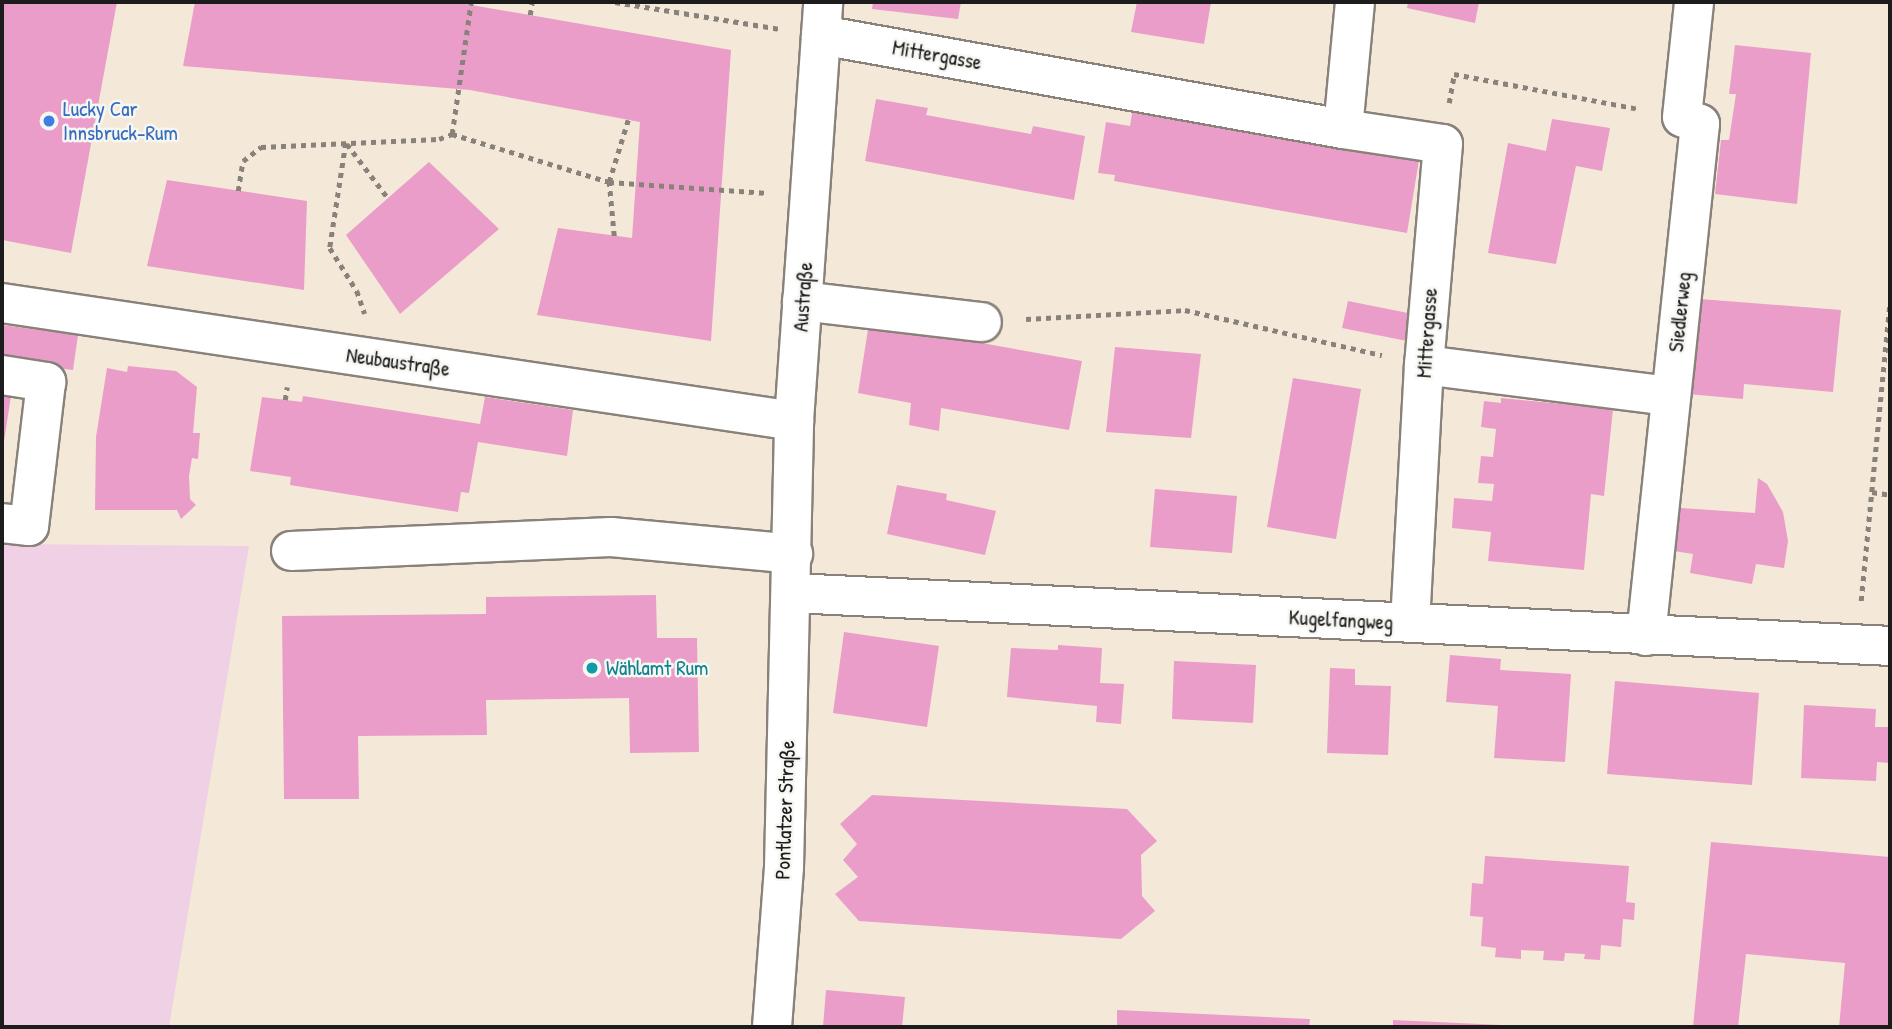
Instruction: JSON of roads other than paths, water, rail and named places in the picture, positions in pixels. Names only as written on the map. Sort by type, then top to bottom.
[{"type":"street","points":[[1343,129],[1355,2]]},
{"type":"street","name":"Siedlerweg","points":[[1646,636],[1700,124],[1682,117],[1694,2]]},
{"type":"street","name":"Mittergasse","points":[[822,18],[1343,129],[1443,144],[1424,365],[1410,623]]},
{"type":"street","name":"Austraße","points":[[792,593],[794,421],[822,18]]},
{"type":"street","points":[[802,301],[982,321]]},
{"type":"street","name":"Neubaustraße","points":[[2,303],[794,421]]},
{"type":"street","points":[[1424,365],[1671,396]]},
{"type":"street","points":[[2,375],[46,382],[29,526],[2,523]]},
{"type":"street","points":[[291,551],[611,537],[793,554]]},
{"type":"street","name":"Kugelfangweg","points":[[792,593],[1874,645]]},
{"type":"street","name":"Pontlatzer Straße","points":[[772,1027],[784,867],[792,593]]},
{"type":"place","name":"Lucky Car Innsbruck-Rum","points":[[49,121]]},
{"type":"place","name":"Wählamt Rum","points":[[592,668]]}]
